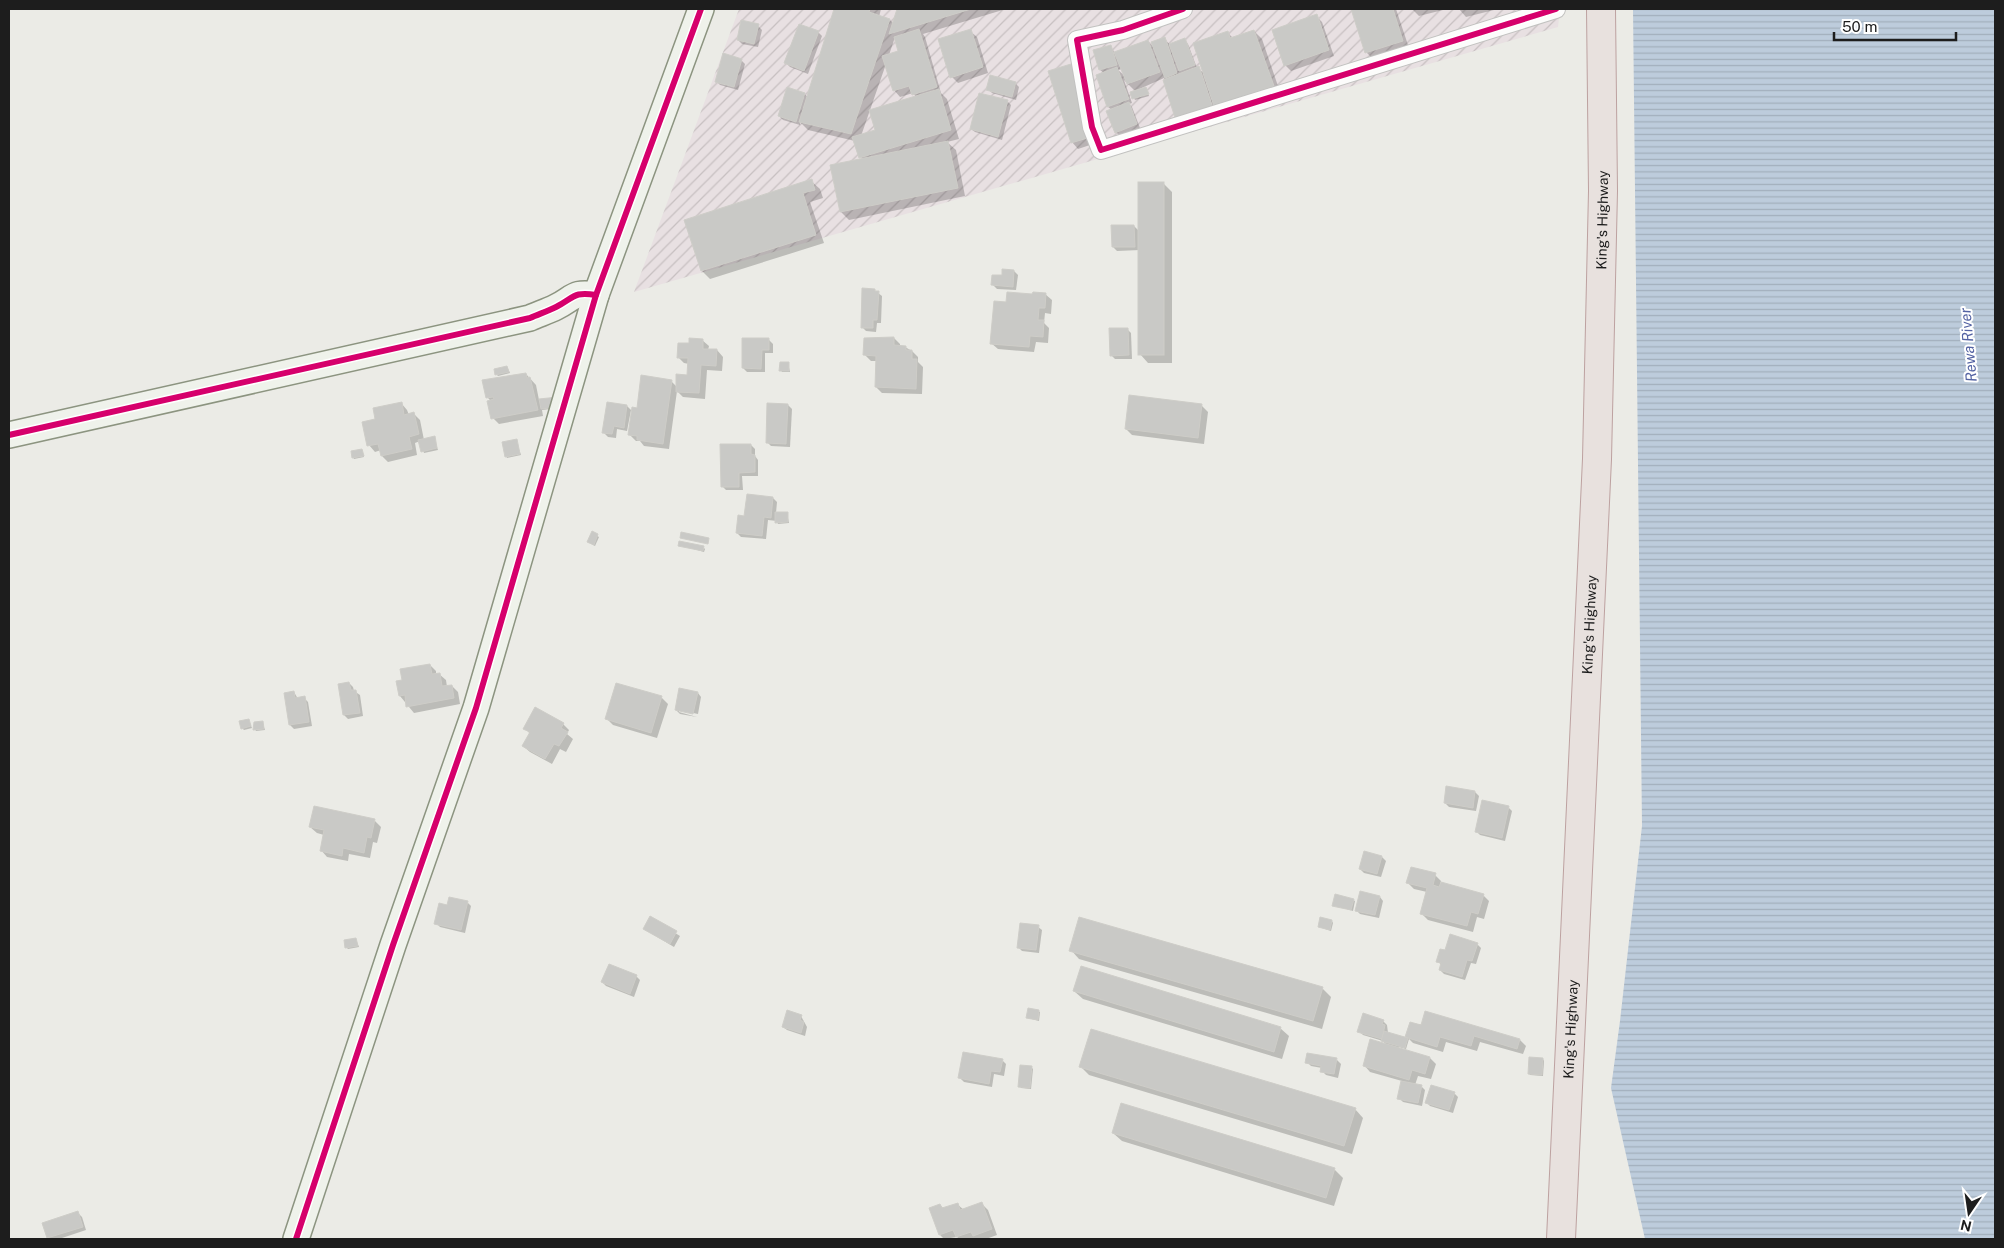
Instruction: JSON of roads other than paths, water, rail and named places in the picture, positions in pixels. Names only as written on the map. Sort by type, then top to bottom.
[{"type":"highway","name":"King's Highway","points":[[1561,1239],[1597,459],[1603,191],[1601,9]]},
{"type":"street","points":[[296,1239],[393,945],[476,708],[596,295],[701,9]]},
{"type":"street","points":[[1183,9],[1123,30],[1077,40],[1092,127],[1102,150],[1556,9]]},
{"type":"street","points":[[9,435],[530,318],[558,306],[572,295],[584,293],[596,295]]},
{"type":"water","name":"Rewa River","points":[[1633,9],[1995,9],[1995,1239],[1645,1239],[1611,1088],[1642,826]]}]
